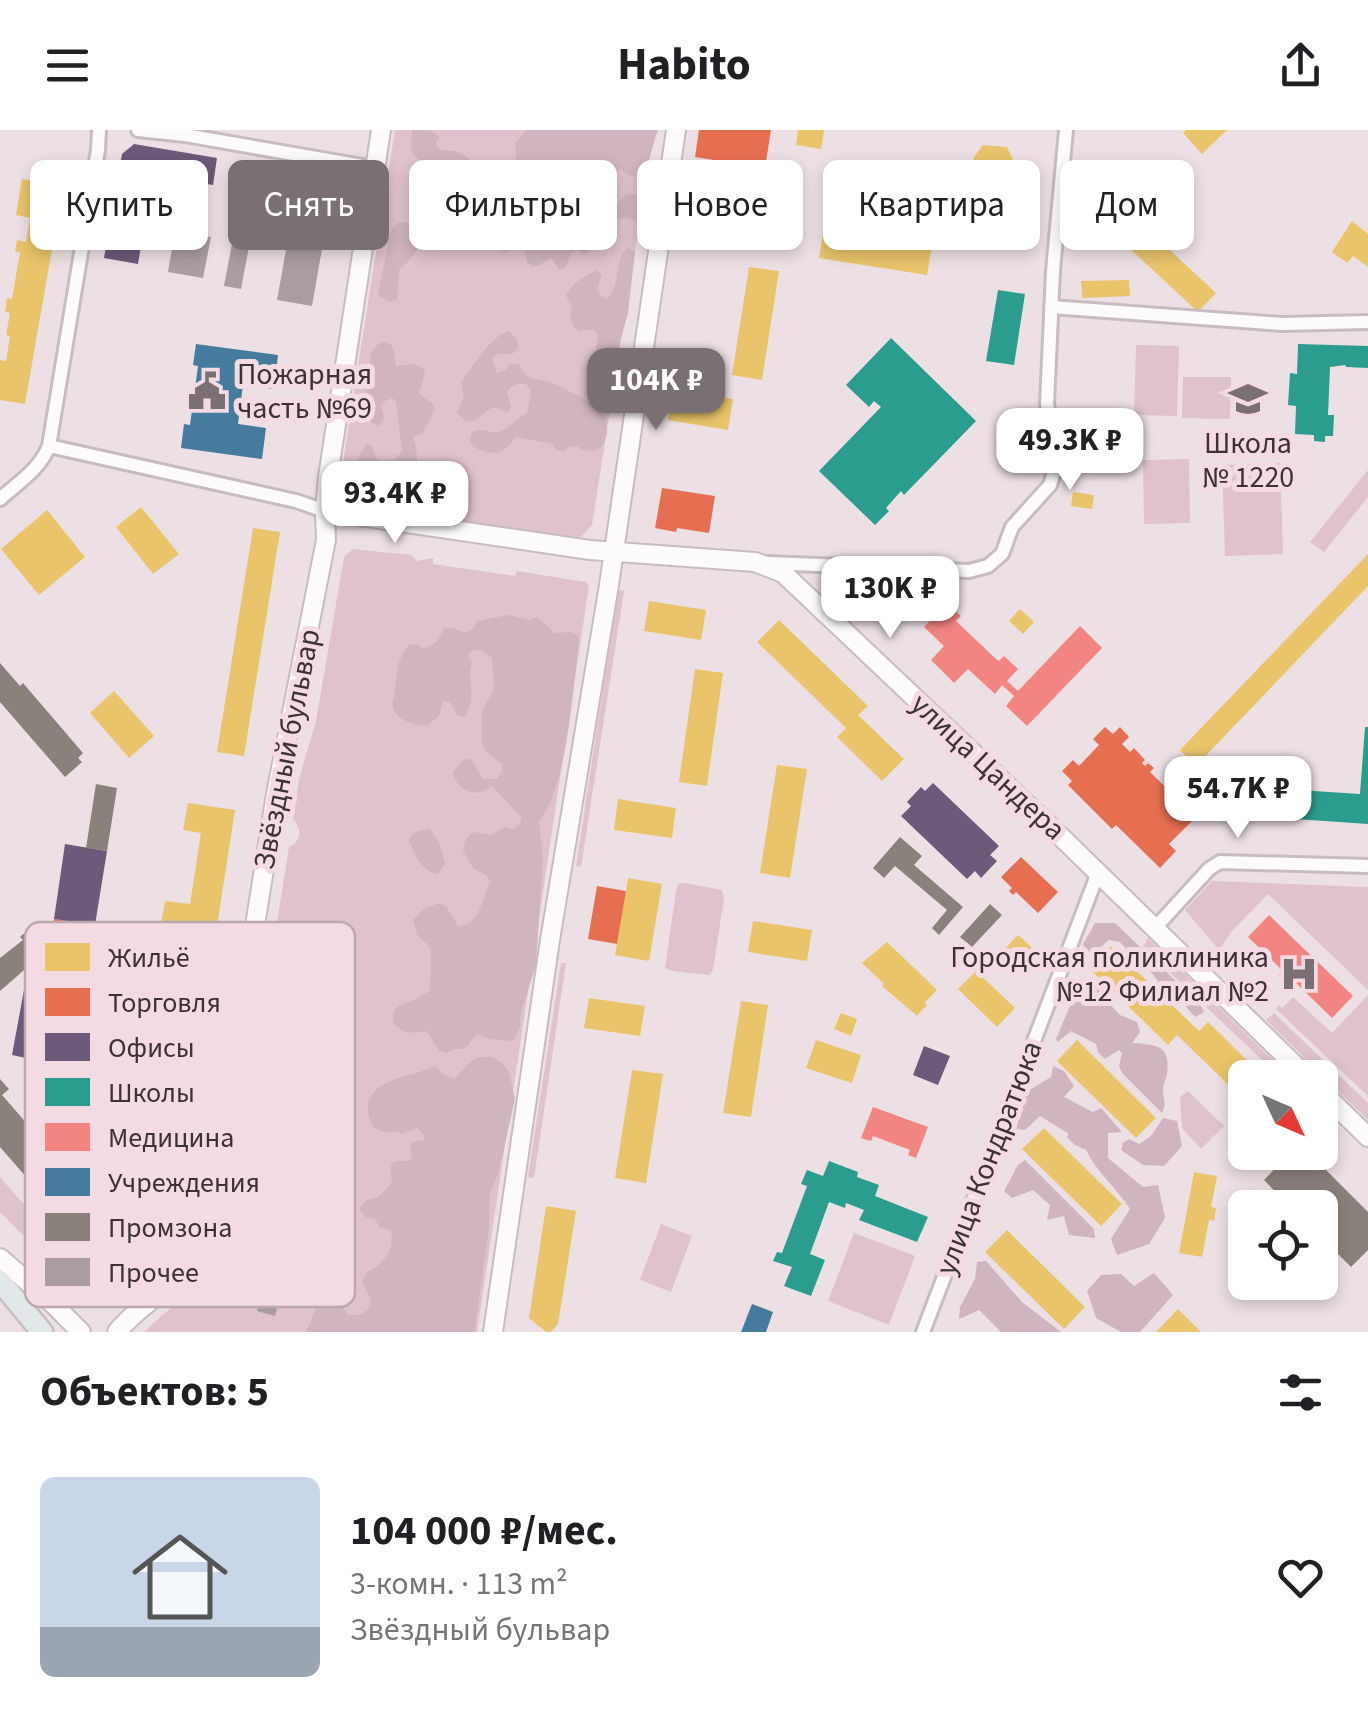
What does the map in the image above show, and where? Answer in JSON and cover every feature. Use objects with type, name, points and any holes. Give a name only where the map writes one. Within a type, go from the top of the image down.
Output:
[{"type":"main road","points":[[0,1280],[42,1332]]},
{"type":"street","points":[[0,499],[38,466],[49,446],[99,130]]},
{"type":"street","points":[[138,130],[327,160]]},
{"type":"street","name":"Звёздный бульвар","points":[[375,160],[381,130]]},
{"type":"street","points":[[493,1332],[676,130]]},
{"type":"street","points":[[756,562],[969,570],[988,566],[1002,554],[1012,527],[1050,485],[1055,469],[1056,450],[1047,404],[1066,130]]},
{"type":"street","name":"Звёздный бульвар","points":[[255,922],[326,540],[325,511],[362,250]]},
{"type":"street","points":[[1052,306],[1282,324],[1368,322]]},
{"type":"street","points":[[49,446],[296,501],[325,511]]},
{"type":"street","name":"улица Цандера","points":[[325,511],[614,553],[770,566],[796,583],[1290,1060]]},
{"type":"street","points":[[1155,928],[1208,869],[1220,862],[1368,866]]},
{"type":"street","name":"улица Кондратюка","points":[[923,1332],[1098,873]]},
{"type":"street","points":[[1338,1107],[1368,1136]]},
{"type":"street","points":[[0,1258],[25,1280]]},
{"type":"street","points":[[56,1307],[81,1332]]},
{"type":"street","name":"Звёздный бульвар","points":[[117,1332],[142,1307]]},
{"type":"shaded area","points":[[395,130],[654,130],[649,160],[637,160],[637,238],[592,525],[581,537],[340,502],[376,250],[389,250],[389,168]]},
{"type":"shaded area","points":[[413,130],[429,130],[439,136],[436,143],[440,150],[455,151],[469,160],[420,160],[412,152]]},
{"type":"shaded area","points":[[526,130],[658,130],[649,160],[637,160],[636,176],[621,169],[617,172],[617,160],[515,160],[515,143]]},
{"type":"shaded area","points":[[628,193],[635,195],[637,221],[617,220],[617,203]]},
{"type":"shaded area","points":[[399,222],[409,225],[409,250],[417,250],[399,270],[397,300],[389,302],[378,295],[393,227]]},
{"type":"shaded area","points":[[628,247],[635,252],[628,313],[615,359],[596,350],[598,335],[594,329],[579,331],[573,326],[566,295],[576,282],[596,270],[602,274],[597,289],[607,299]]},
{"type":"shaded area","points":[[526,250],[577,250],[571,253],[566,267],[559,270],[551,257],[533,267],[527,262]]},
{"type":"shaded area","points":[[508,331],[516,338],[518,349],[492,359],[497,373],[510,364],[518,364],[527,376],[554,384],[598,408],[607,425],[600,447],[586,451],[576,446],[563,452],[552,444],[516,437],[497,452],[473,447],[472,432],[502,431],[527,413],[531,391],[526,384],[515,385],[507,392],[511,407],[508,413],[494,407],[476,420],[467,421],[457,412],[464,397],[461,382],[488,346]]},
{"type":"shaded area","points":[[383,342],[393,347],[396,366],[413,364],[423,368],[419,394],[435,409],[423,433],[413,437],[419,480],[409,498],[393,480],[378,473],[364,482],[357,468],[367,444],[372,446],[377,460],[383,462],[395,460],[402,451],[396,401],[392,398],[383,402],[380,426],[370,422],[364,411],[371,353]]},
{"type":"shaded area","points":[[1136,345],[1179,346],[1177,416],[1134,415]]},
{"type":"shaded area","points":[[1183,377],[1231,377],[1230,419],[1182,418]]},
{"type":"shaded area","points":[[1189,459],[1190,523],[1144,524],[1143,460]]},
{"type":"shaded area","points":[[1280,463],[1283,554],[1225,556],[1222,465]]},
{"type":"shaded area","points":[[1368,470],[1368,497],[1324,552],[1310,542]]},
{"type":"shaded area","points":[[353,549],[411,555],[417,561],[433,558],[433,564],[515,576],[517,571],[589,585],[477,1332],[145,1332],[172,1307],[355,1307],[355,922],[277,922],[289,847],[299,834],[293,819],[299,779],[316,721],[344,557]]},
{"type":"shaded area","points":[[618,590],[624,591],[581,867],[576,866]]},
{"type":"shaded area","points":[[508,615],[530,620],[537,617],[555,633],[578,635],[579,643],[563,761],[549,805],[539,822],[543,858],[536,965],[513,1041],[476,1034],[468,1046],[447,1053],[439,1051],[427,1031],[406,1033],[394,1024],[396,1009],[430,990],[431,952],[417,935],[413,920],[423,909],[439,903],[446,906],[458,926],[472,921],[491,882],[473,868],[463,851],[466,840],[474,832],[491,835],[505,827],[513,829],[522,818],[492,786],[480,792],[468,791],[459,785],[453,772],[463,760],[471,759],[483,779],[497,779],[502,772],[502,764],[482,743],[482,711],[494,689],[492,658],[480,650],[468,656],[472,663],[472,695],[465,717],[457,715],[450,702],[443,701],[439,716],[427,726],[417,724],[398,716],[392,702],[399,661],[409,645],[417,644],[423,649],[437,642],[444,628],[466,633],[477,621]]},
{"type":"shaded area","points":[[429,829],[445,864],[438,874],[423,866],[409,841],[414,833]]},
{"type":"shaded area","points":[[1212,881],[1368,887],[1368,990],[1268,894],[1219,950],[1185,910]]},
{"type":"shaded area","points":[[678,884],[722,890],[713,970],[709,975],[665,968],[676,891]]},
{"type":"shaded area","points":[[1095,923],[1115,923],[1204,1012],[1195,1017],[1181,1001],[1164,991],[1153,974],[1120,942],[1109,940],[1094,953],[1086,951],[1083,944]]},
{"type":"shaded area","points":[[1148,938],[1273,1060],[1262,1060],[1143,947]]},
{"type":"shaded area","points":[[561,963],[566,963],[534,1178],[528,1177]]},
{"type":"shaded area","points":[[1089,978],[1120,1015],[1137,1022],[1140,1032],[1132,1043],[1159,1048],[1166,1056],[1162,1113],[1122,1073],[1119,1050],[1105,1059],[1096,1044],[1071,1031],[1058,1042],[1056,1039],[1077,989]]},
{"type":"shaded area","points":[[1368,995],[1368,1096],[1338,1068],[1338,1060],[1330,1060],[1276,1009],[1293,997],[1332,1033]]},
{"type":"shaded area","points":[[1274,1013],[1323,1060],[1307,1060],[1266,1020]]},
{"type":"shaded area","points":[[492,1057],[501,1062],[508,1070],[515,1099],[490,1193],[475,1329],[306,1332],[316,1307],[344,1307],[348,1315],[368,1310],[371,1300],[362,1282],[367,1272],[387,1256],[392,1237],[391,1230],[380,1228],[375,1219],[365,1217],[359,1208],[392,1183],[393,1162],[409,1161],[413,1142],[424,1140],[417,1128],[402,1134],[374,1128],[369,1116],[370,1098],[382,1085],[429,1068],[436,1067],[455,1078],[471,1061]]},
{"type":"shaded area","points":[[1053,1066],[1064,1071],[1074,1086],[1064,1097],[1093,1112],[1101,1108],[1122,1132],[1108,1133],[1108,1158],[1143,1187],[1158,1185],[1165,1218],[1149,1244],[1117,1255],[1111,1239],[1130,1209],[1086,1150],[1067,1137],[1069,1134],[1040,1116],[1025,1130],[1016,1129],[1026,1092],[1051,1077]]},
{"type":"shaded area","points":[[1338,1074],[1368,1103],[1368,1120],[1338,1091]]},
{"type":"shaded area","points":[[1188,1091],[1224,1126],[1201,1149],[1182,1128],[1180,1097]]},
{"type":"shaded area","points":[[1163,1118],[1177,1121],[1182,1146],[1164,1166],[1143,1165],[1121,1150],[1129,1139],[1139,1144],[1151,1136]]},
{"type":"shaded area","points":[[1025,1160],[1094,1229],[1095,1238],[1069,1235],[1064,1216],[1047,1220],[1050,1205],[1033,1190],[1012,1198],[1004,1191]]},
{"type":"shaded area","points":[[0,1177],[25,1205],[25,1237],[0,1212]]},
{"type":"shaded area","points":[[661,1224],[692,1236],[671,1292],[640,1280]]},
{"type":"shaded area","points":[[854,1233],[915,1256],[889,1325],[828,1301]]},
{"type":"shaded area","points":[[986,1261],[1022,1302],[1061,1332],[1001,1332],[979,1310],[959,1319],[960,1307],[975,1279],[977,1262]]},
{"type":"shaded area","points":[[1154,1273],[1173,1295],[1140,1332],[1121,1332],[1096,1318],[1087,1291],[1101,1275],[1121,1274],[1134,1286]]},
{"type":"building: Жильё","points":[[798,130],[824,130],[821,149],[796,145]]},
{"type":"building: Жильё","points":[[1227,130],[1202,154],[1183,133]]},
{"type":"building: Жильё","points":[[983,145],[1007,147],[1013,160],[974,160]]},
{"type":"building: Жильё","points":[[22,179],[30,180],[30,218],[16,215]]},
{"type":"building: Жильё","points":[[30,218],[30,250],[52,250],[25,404],[0,400],[0,360],[6,361],[10,336],[6,335],[10,313],[5,312],[7,298],[12,299],[20,252],[15,252],[17,240],[26,242]]},
{"type":"building: Жильё","points":[[1352,221],[1368,234],[1368,267],[1353,256],[1347,263],[1332,252]]},
{"type":"building: Жильё","points":[[823,234],[823,250],[931,250],[927,275],[819,258]]},
{"type":"building: Жильё","points":[[1131,250],[1170,250],[1216,293],[1198,312]]},
{"type":"building: Жильё","points":[[749,267],[779,271],[762,380],[732,375]]},
{"type":"building: Жильё","points":[[1129,280],[1130,296],[1082,298],[1081,281]]},
{"type":"building: Жильё","points":[[673,390],[733,399],[728,430],[668,420]]},
{"type":"building: Жильё","points":[[1073,492],[1094,495],[1092,509],[1071,506]]},
{"type":"building: Жильё","points":[[141,507],[179,554],[153,574],[116,527]]},
{"type":"building: Жильё","points":[[47,510],[85,557],[39,595],[1,549]]},
{"type":"building: Жильё","points":[[253,528],[280,532],[244,756],[217,752]]},
{"type":"building: Жильё","points":[[1368,554],[1368,586],[1196,766],[1180,750]]},
{"type":"building: Жильё","points":[[649,601],[706,610],[701,640],[644,631]]},
{"type":"building: Жильё","points":[[1020,609],[1034,622],[1023,634],[1009,621]]},
{"type":"building: Жильё","points":[[779,620],[868,706],[858,715],[904,759],[882,781],[837,737],[846,728],[757,642]]},
{"type":"building: Жильё","points":[[695,669],[723,673],[707,786],[679,782]]},
{"type":"building: Жильё","points":[[114,691],[154,736],[129,758],[90,713]]},
{"type":"building: Жильё","points":[[777,765],[807,769],[790,878],[760,873]]},
{"type":"building: Жильё","points":[[618,799],[676,808],[672,838],[614,830]]},
{"type":"building: Жильё","points":[[188,803],[235,810],[218,922],[161,922],[165,901],[190,904],[201,833],[183,830]]},
{"type":"building: Жильё","points":[[628,878],[662,884],[649,961],[615,955]]},
{"type":"building: Жильё","points":[[753,921],[812,930],[807,961],[748,952]]},
{"type":"building: Жильё","points":[[1018,935],[1038,953],[1018,974],[999,955]]},
{"type":"building: Жильё","points":[[887,942],[937,990],[917,1016],[862,963]]},
{"type":"building: Жильё","points":[[1111,946],[1199,1031],[1208,1022],[1247,1060],[1228,1060],[1228,1084],[1177,1035],[1168,1045],[1089,968]]},
{"type":"building: Жильё","points":[[976,971],[1015,1008],[997,1027],[958,989]]},
{"type":"building: Жильё","points":[[589,998],[645,1006],[640,1036],[584,1028]]},
{"type":"building: Жильё","points":[[741,1001],[768,1005],[751,1117],[723,1113]]},
{"type":"building: Жильё","points":[[841,1013],[857,1019],[851,1036],[834,1029]]},
{"type":"building: Жильё","points":[[816,1040],[861,1055],[852,1083],[806,1068]]},
{"type":"building: Жильё","points":[[1077,1040],[1156,1118],[1136,1138],[1057,1061]]},
{"type":"building: Жильё","points":[[632,1070],[663,1074],[646,1183],[615,1178]]},
{"type":"building: Жильё","points":[[1044,1128],[1122,1204],[1101,1226],[1022,1149]]},
{"type":"building: Жильё","points":[[1194,1172],[1217,1176],[1211,1207],[1216,1208],[1214,1221],[1209,1220],[1202,1257],[1179,1253]]},
{"type":"building: Жильё","points":[[546,1206],[576,1211],[558,1324],[551,1332],[529,1318]]},
{"type":"building: Жильё","points":[[1007,1230],[1085,1307],[1064,1329],[985,1252]]},
{"type":"building: Жильё","points":[[1178,1309],[1201,1332],[1156,1332]]},
{"type":"building: Торговля","points":[[699,130],[771,130],[766,160],[695,157]]},
{"type":"building: Торговля","points":[[662,488],[715,496],[709,533],[655,528]]},
{"type":"building: Торговля","points":[[1105,727],[1113,734],[1120,727],[1129,737],[1122,744],[1130,752],[1134,748],[1145,760],[1145,766],[1148,763],[1154,768],[1150,772],[1196,817],[1169,844],[1176,851],[1160,868],[1116,825],[1112,829],[1068,785],[1072,781],[1062,771],[1073,760],[1079,766],[1099,745],[1093,739]]},
{"type":"building: Торговля","points":[[1021,857],[1058,892],[1038,913],[1016,892],[1013,895],[1009,891],[1012,888],[1001,877]]},
{"type":"building: Торговля","points":[[597,886],[626,891],[617,944],[588,939]]},
{"type":"building: Офисы","points":[[134,144],[217,158],[213,185],[208,184],[208,160],[121,160]]},
{"type":"building: Офисы","points":[[105,250],[140,250],[138,264],[104,258]]},
{"type":"building: Офисы","points":[[933,783],[999,846],[990,855],[997,861],[981,878],[975,871],[967,879],[901,816],[911,806],[907,802],[921,787],[925,791]]},
{"type":"building: Офисы","points":[[65,844],[107,851],[95,922],[54,919]]},
{"type":"building: Офисы","points":[[25,984],[25,1058],[12,1055]]},
{"type":"building: Офисы","points":[[924,1046],[950,1056],[938,1085],[913,1075]]},
{"type":"building: Школы","points":[[998,290],[1025,294],[1014,365],[986,361]]},
{"type":"building: Школы","points":[[891,338],[976,421],[904,495],[901,491],[875,525],[819,471],[881,407],[874,401],[869,407],[846,385]]},
{"type":"building: Школы","points":[[1298,344],[1368,346],[1368,368],[1330,367],[1328,415],[1334,415],[1333,436],[1325,436],[1325,442],[1314,441],[1314,435],[1295,434],[1296,406],[1288,405],[1290,373],[1297,374]]},
{"type":"building: Школы","points":[[1365,727],[1368,824],[1281,818],[1283,789],[1360,794]]},
{"type":"building: Школы","points":[[829,1161],[879,1185],[875,1196],[928,1217],[917,1242],[859,1220],[864,1210],[829,1202],[810,1254],[825,1260],[811,1296],[784,1286],[792,1267],[773,1261],[777,1252],[782,1253],[807,1186],[801,1184],[807,1170],[823,1176]]},
{"type":"building: Медицина","points":[[947,603],[961,616],[956,621],[995,658],[999,661],[1004,656],[1018,669],[1007,681],[1018,691],[1080,626],[1102,648],[1027,726],[1006,706],[1014,696],[1002,685],[995,694],[968,669],[954,683],[931,660],[944,646],[924,627]]},
{"type":"building: Медицина","points":[[1269,915],[1353,996],[1332,1018],[1297,984],[1293,988],[1279,976],[1283,971],[1248,937]]},
{"type":"building: Медицина","points":[[873,1107],[928,1127],[916,1158],[908,1155],[910,1150],[873,1136],[871,1141],[861,1138]]},
{"type":"building: Учреждения","points":[[196,344],[278,355],[274,389],[243,385],[238,424],[266,428],[262,459],[181,448],[184,424],[190,425],[198,366],[193,365]]},
{"type":"building: Учреждения","points":[[752,1304],[773,1312],[766,1332],[741,1332]]},
{"type":"building: Промзона","points":[[0,663],[20,686],[23,683],[83,753],[78,758],[82,762],[65,777],[0,702]]},
{"type":"building: Промзона","points":[[96,784],[117,788],[107,851],[86,848]]},
{"type":"building: Промзона","points":[[900,837],[922,856],[914,865],[963,907],[939,935],[932,928],[947,910],[895,866],[884,878],[873,868]]},
{"type":"building: Промзона","points":[[990,904],[1002,915],[972,947],[960,937]]},
{"type":"building: Промзона","points":[[25,933],[25,969],[0,991],[0,958],[23,940],[20,937]]},
{"type":"building: Промзона","points":[[0,1079],[9,1089],[2,1095],[25,1121],[25,1176],[0,1147]]},
{"type":"building: Промзона","points":[[1274,1170],[1326,1170],[1368,1212],[1368,1250],[1351,1267],[1338,1254],[1338,1190],[1274,1190],[1264,1180]]},
{"type":"building: Прочее","points":[[208,236],[211,237],[203,278],[168,272],[172,250],[208,250]]},
{"type":"building: Прочее","points":[[231,250],[248,250],[241,289],[224,286]]},
{"type":"building: Прочее","points":[[286,250],[322,250],[312,306],[277,300]]},
{"type":"building: Прочее","points":[[258,1307],[278,1307],[275,1316],[257,1311]]},
{"type":"place","name":"Пожарная часть №69","points":[[207,391]]},
{"type":"place","name":"Школа № 1220","points":[[1248,399]]},
{"type":"place","name":"Городская поликлиника №12 Филиал №2","points":[[1299,974]]}]
